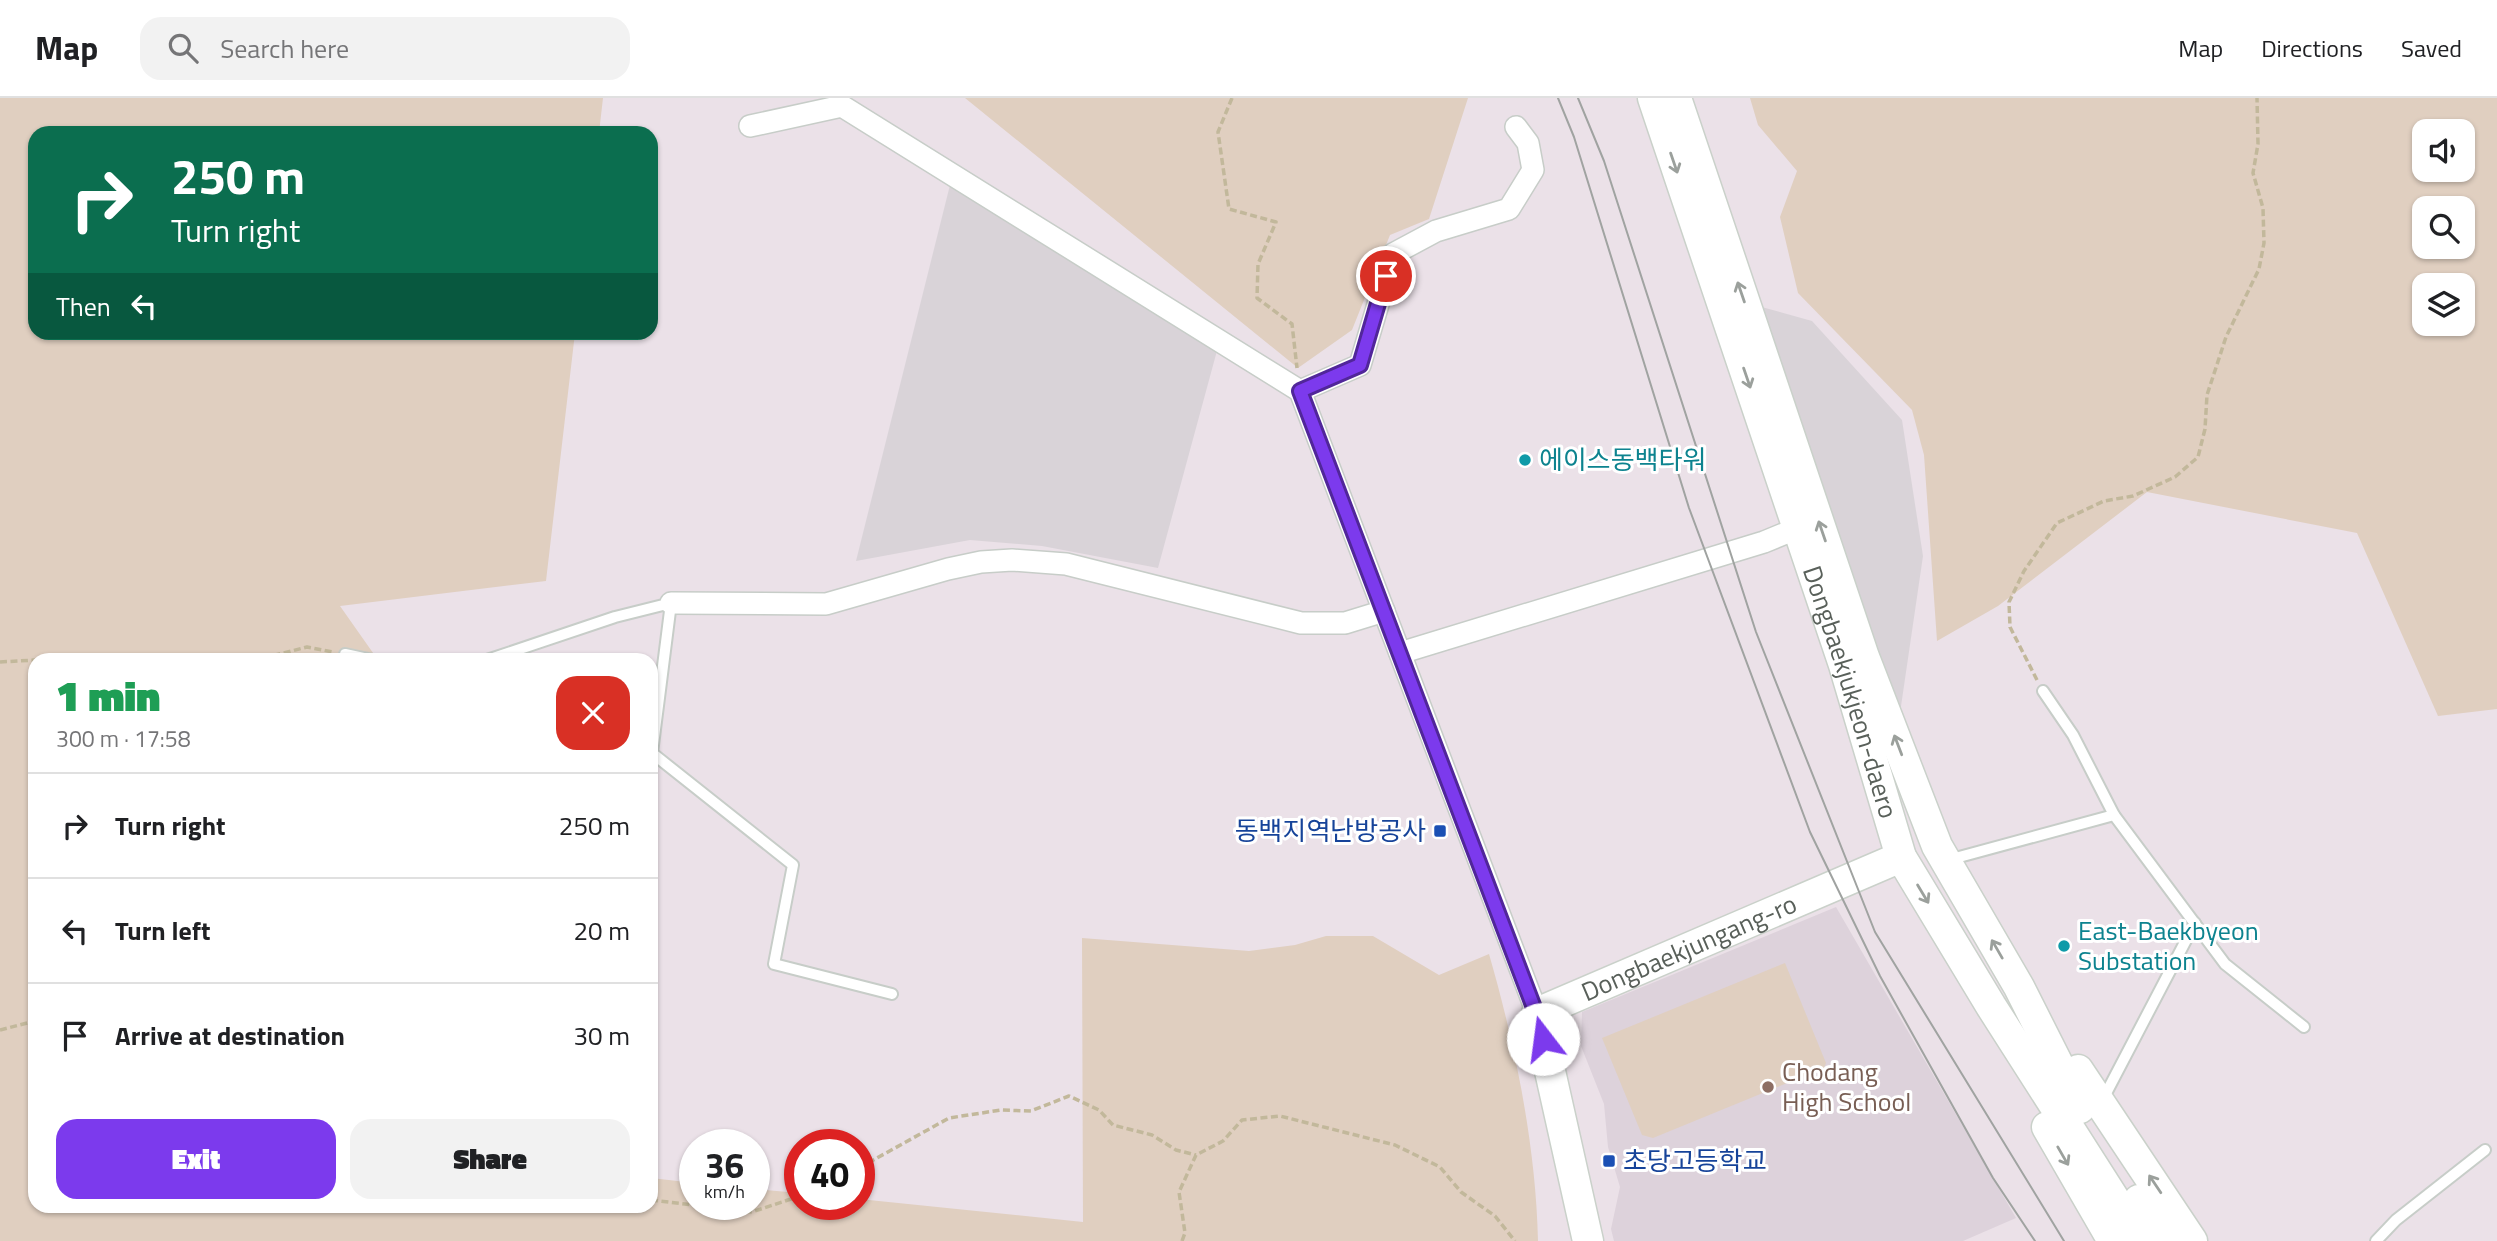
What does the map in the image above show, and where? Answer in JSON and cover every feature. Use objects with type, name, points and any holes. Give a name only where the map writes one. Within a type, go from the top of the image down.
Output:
[{"type":"main road","name":"Dongbaekjukjeon-daero","points":[[1653,98],[1844,665],[1901,857],[1991,1006],[2141,1241]]},
{"type":"main road","name":"Dongbaekjukjeon-daero","points":[[1676,98],[1864,657],[1937,846],[2019,987],[2068,1089],[2165,1241]]},
{"type":"main road","name":"Dongbaekjungang-ro","points":[[1536,1013],[1901,857]]},
{"type":"main road","points":[[2019,987],[2101,1103],[2192,1241]]},
{"type":"main road","points":[[1991,1006],[2036,1109],[2113,1241]]},
{"type":"main road","points":[[1536,1013],[1588,1241]]},
{"type":"street","points":[[750,126],[842,106],[1300,391],[1536,1013]]},
{"type":"street","points":[[1300,391],[1360,365],[1393,254],[1436,231],[1509,209],[1533,170],[1528,143],[1516,127]]},
{"type":"street","points":[[1400,653],[1764,542],[1797,528]]},
{"type":"street","points":[[671,604],[826,604],[948,569],[981,562],[1012,560],[1066,564],[1301,622],[1345,622],[1384,611]]},
{"type":"lane","points":[[508,653],[615,617],[671,604],[658,706]]},
{"type":"lane","points":[[2043,691],[2073,735],[2114,815],[2225,964],[2304,1027]]},
{"type":"lane","points":[[658,758],[793,865],[774,964],[892,994]]},
{"type":"lane","points":[[1945,861],[2114,815]]},
{"type":"lane","points":[[2101,1103],[2195,923]]},
{"type":"lane","points":[[2376,1241],[2396,1220],[2485,1150]]},
{"type":"path","points":[[1232,98],[1218,132],[1229,209],[1276,222],[1258,264],[1257,298],[1292,324],[1300,391]]},
{"type":"path","points":[[2043,691],[2010,627],[2009,602],[2024,571],[2057,523],[2104,501],[2133,496],[2175,477],[2198,457],[2205,429],[2207,395],[2226,337],[2259,269],[2264,243],[2263,208],[2253,173],[2258,144],[2257,98]]},
{"type":"path","points":[[284,653],[307,647],[340,653]]},
{"type":"path","points":[[0,662],[28,660]]},
{"type":"path","points":[[0,1030],[28,1023]]},
{"type":"path","points":[[875,1159],[949,1118],[1001,1110],[1031,1111],[1069,1096],[1099,1110],[1113,1125],[1152,1135],[1176,1150],[1196,1155]]},
{"type":"path","points":[[1182,1241],[1185,1233],[1180,1192],[1196,1155],[1223,1141],[1242,1120],[1280,1116],[1395,1144],[1440,1167],[1461,1192],[1495,1216],[1515,1241]]},
{"type":"path","points":[[658,1201],[752,1212],[784,1201]]},
{"type":"shaded area","points":[[0,98],[603,98],[600,126],[28,126],[28,340],[574,340],[546,581],[340,606],[373,653],[28,653],[28,1213],[658,1213],[658,1179],[679,1181],[679,1220],[770,1220],[770,1190],[784,1192],[784,1220],[875,1220],[875,1201],[1083,1222],[1082,938],[1249,951],[1295,945],[1326,936],[1373,936],[1439,975],[1489,954],[1522,1096],[1533,1169],[1538,1241],[0,1241]]},
{"type":"shaded area","points":[[965,98],[1468,98],[1429,219],[1390,235],[1352,330],[1298,368]]},
{"type":"shaded area","points":[[1750,98],[2497,98],[2497,709],[2438,716],[2357,533],[2147,492],[1998,606],[1937,641],[1924,455],[1912,410],[1798,293],[1780,217],[1797,171],[1758,125]]},
{"type":"shaded area","points":[[952,177],[1218,347],[1158,568],[1042,546],[970,540],[856,561]]},
{"type":"shaded area","points":[[1758,306],[1812,321],[1902,420],[1923,556],[1900,713],[1883,679]]},
{"type":"shaded area","name":"Chodang High School","points":[[1836,907],[2016,1218],[1963,1241],[1614,1241],[1611,1229],[1620,1187],[1608,1147],[1604,1104],[1581,1046],[1582,1012]]},
{"type":"shaded area","points":[[1785,963],[1826,1063],[1824,1068],[1653,1138],[1642,1135],[1602,1038]]},
{"type":"tram line","points":[[1558,98],[1574,137],[1689,508],[1810,832],[1880,976],[1993,1178],[2035,1241]]},
{"type":"tram line","points":[[1578,98],[1604,161],[1756,632],[1875,932],[2064,1241]]},
{"type":"place","name":"에이스동백타워","points":[[1525,460]]},
{"type":"place","name":"동백지역난방공사","points":[[1440,831]]},
{"type":"place","name":"East-Baekbyeon Substation","points":[[2064,946]]},
{"type":"place","name":"Chodang High School","points":[[1768,1087]]},
{"type":"place","name":"초당고등학교","points":[[1609,1161]]},
{"type":"route","points":[[1386,276],[1360,365],[1300,391],[1536,1013],[1543,1039]]}]
